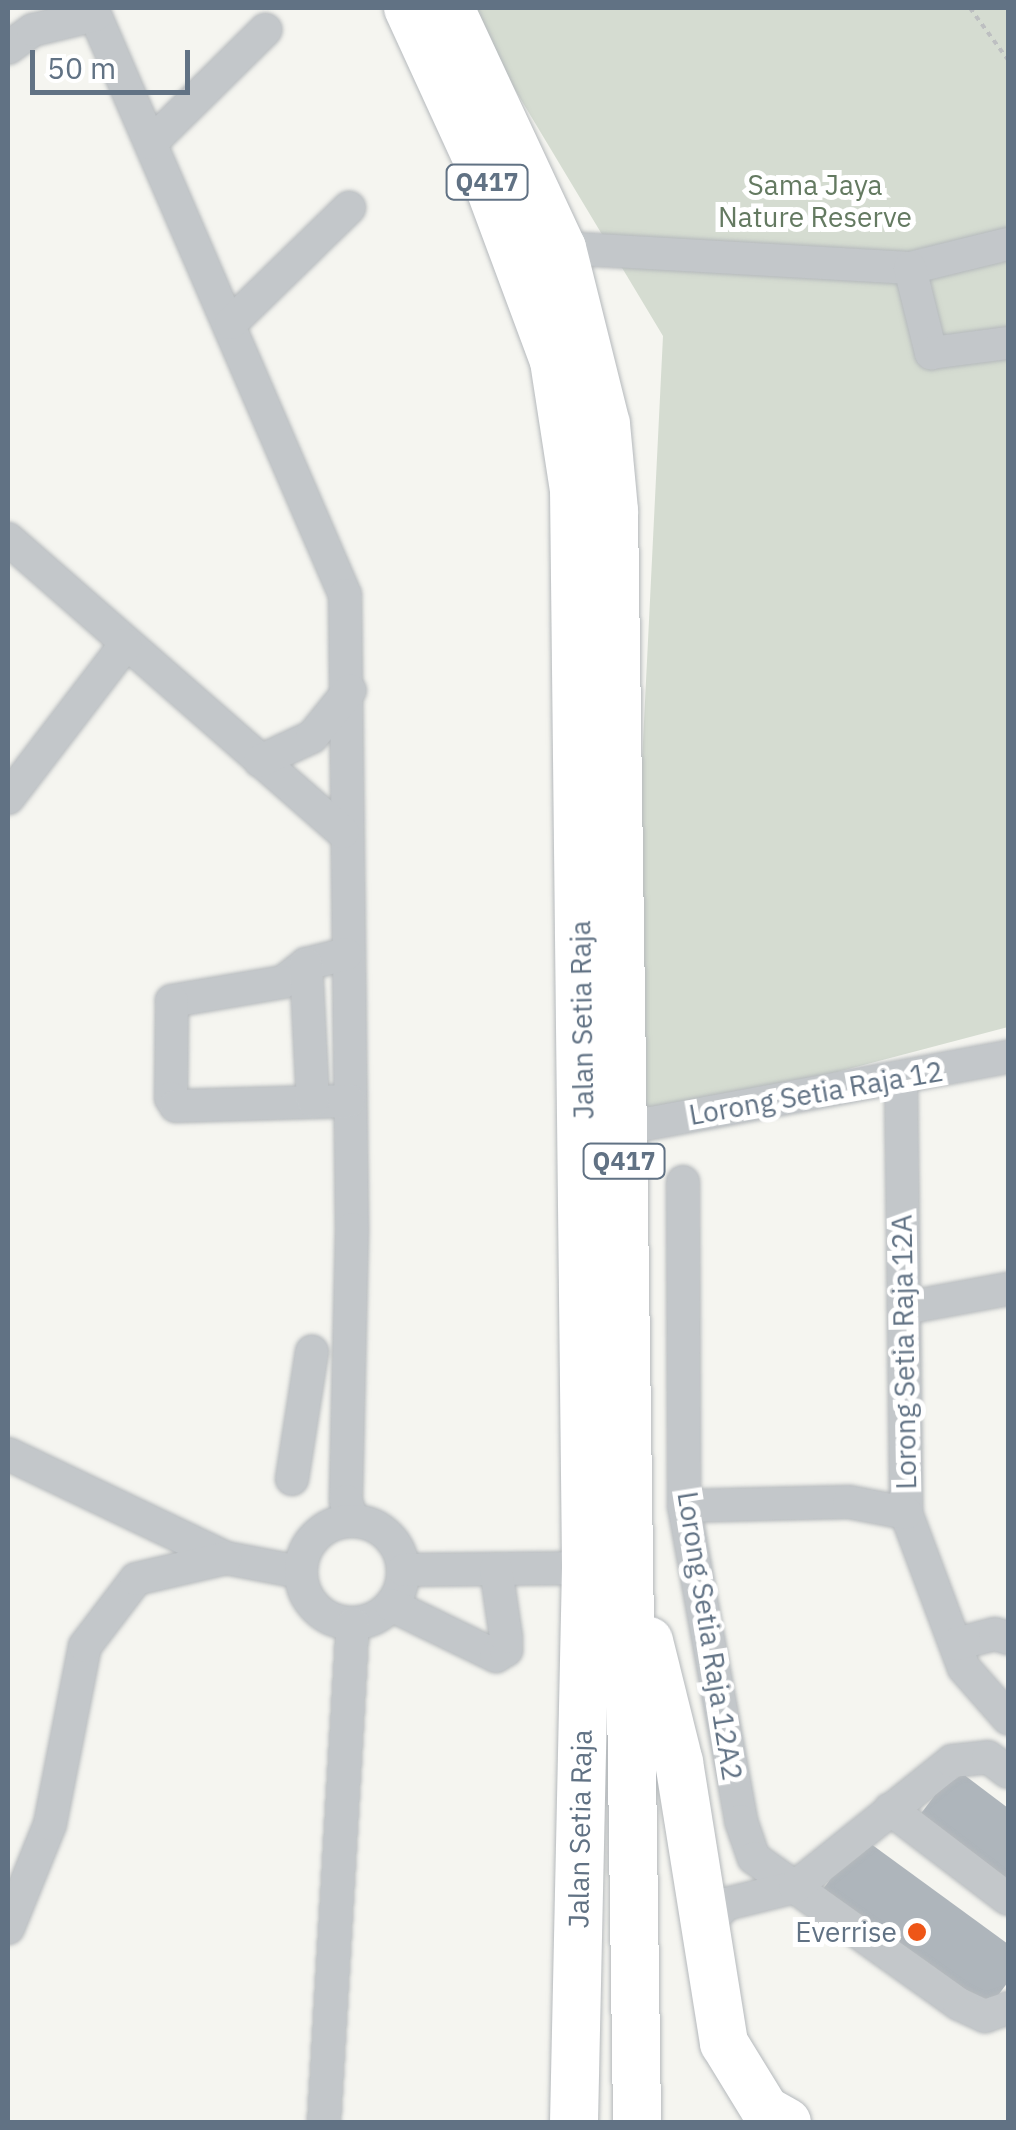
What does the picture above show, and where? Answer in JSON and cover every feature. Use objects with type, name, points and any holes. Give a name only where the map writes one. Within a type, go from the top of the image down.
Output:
[{"type":"highway","name":"Jalan Setia Raja","points":[[408,8],[486,178],[554,361],[569,426],[608,1566],[637,2122]]},
{"type":"highway","name":"Jalan Setia Raja","points":[[450,8],[562,248],[606,424],[614,512],[624,1128],[608,1566],[574,2122]]},
{"type":"highway","points":[[554,361],[562,336],[547,273],[562,248]]},
{"type":"highway","points":[[608,1566],[679,1762],[724,2043],[764,2110],[787,2122]]},
{"type":"street","points":[[8,48],[33,30],[94,12],[345,595],[350,690],[343,832],[349,1101],[346,1501],[352,1520]]},
{"type":"street","points":[[152,143],[265,30]]},
{"type":"street","points":[[231,323],[349,208]]},
{"type":"street","points":[[562,248],[910,268],[1008,244]]},
{"type":"street","points":[[910,268],[924,344],[931,353],[942,356],[1008,344]]},
{"type":"street","points":[[8,539],[125,646],[343,832]]},
{"type":"street","points":[[8,794],[125,646]]},
{"type":"street","points":[[260,761],[312,737],[350,690]]},
{"type":"street","points":[[346,954],[306,964],[283,982],[172,1000],[171,1098],[176,1106],[349,1101]]},
{"type":"street","points":[[306,964],[312,1100]]},
{"type":"street","name":"Lorong Setia Raja 12","points":[[624,1128],[1008,1057]]},
{"type":"street","name":"Lorong Setia Raja 12A","points":[[901,1078],[906,1513],[964,1668],[1008,1718]]},
{"type":"street","name":"Lorong Setia Raja 12A2","points":[[683,1182],[684,1506],[741,1821],[754,1858],[959,2004],[985,2016],[1008,2008]]},
{"type":"street","points":[[904,1308],[1008,1289]]},
{"type":"street","points":[[292,1479],[310,1396],[312,1352]]},
{"type":"street","points":[[310,1396],[348,1398]]},
{"type":"street","points":[[8,1454],[226,1558],[300,1572]]},
{"type":"street","points":[[684,1506],[849,1502],[906,1513]]},
{"type":"street","points":[[352,1520],[378,1527],[396,1545],[404,1570],[391,1605],[354,1624],[327,1617],[308,1598],[300,1572],[308,1546],[326,1527],[352,1520]]},
{"type":"street","points":[[8,1928],[50,1824],[84,1646],[136,1579],[226,1558]]},
{"type":"street","points":[[404,1570],[608,1566]]},
{"type":"street","points":[[391,1605],[496,1656],[506,1650],[506,1638],[496,1569]]},
{"type":"street","points":[[324,2122],[354,1624]]},
{"type":"street","points":[[956,1644],[995,1634],[1008,1638]]},
{"type":"street","points":[[706,1926],[726,1904],[795,1887],[890,1809],[962,1758],[988,1757],[1008,1772]]},
{"type":"street","points":[[890,1809],[1008,1899]]},
{"type":"path","points":[[970,8],[1008,60]]},
{"type":"green space","name":"Sama Jaya Nature Reserve","points":[[466,8],[1008,8],[1008,1027],[624,1128],[663,336]]},
{"type":"building","points":[[963,1774],[1008,1808],[1008,1880],[919,1816],[939,1790]]},
{"type":"building","points":[[871,1844],[1008,1944],[1008,1982],[987,2010],[823,1889],[845,1860]]},
{"type":"place","name":"Everrise","points":[[917,1932]]}]
